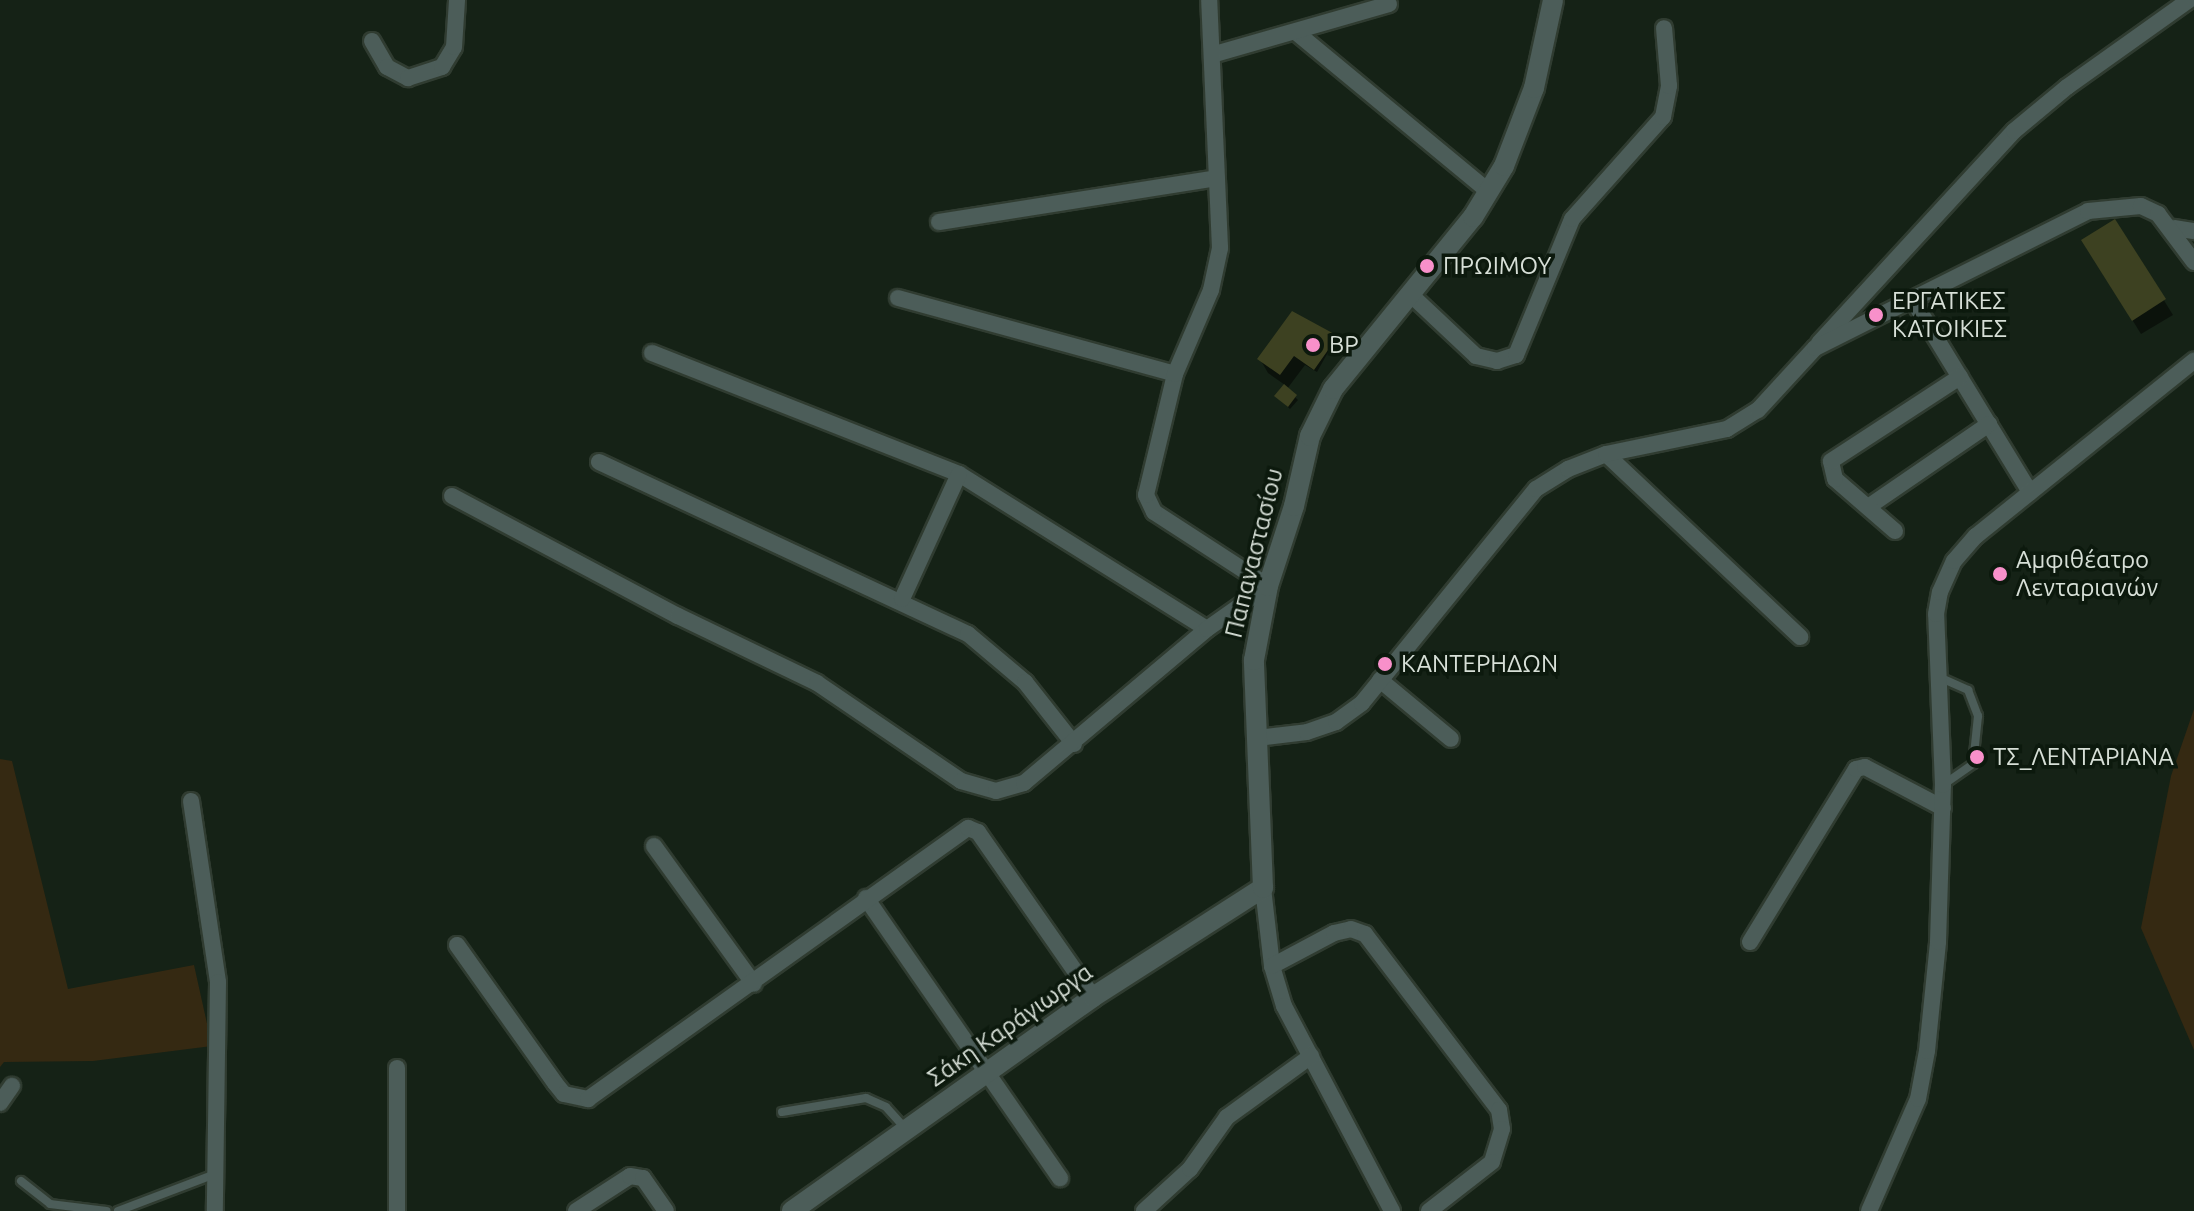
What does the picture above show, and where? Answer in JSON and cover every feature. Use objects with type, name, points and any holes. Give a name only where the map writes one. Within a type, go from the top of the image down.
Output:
[{"type":"street","points":[[372,41],[387,67],[408,78],[442,67],[454,47],[457,0]]},
{"type":"street","points":[[452,496],[663,609],[794,670],[979,789],[996,791],[1024,783],[1207,629],[1268,586],[1161,518],[1148,504],[1148,483],[1175,374],[1218,267],[1215,54],[1209,0]]},
{"type":"street","name":"Παπαναστασίου","points":[[1392,1211],[1284,1006],[1272,966],[1263,888],[1254,660],[1268,586],[1319,414],[1349,366],[1489,192],[1534,88],[1553,0]]},
{"type":"street","points":[[1257,738],[1307,732],[1336,722],[1362,703],[1536,489],[1606,454],[1727,429],[1758,410],[2014,131],[2078,78],[2189,0]]},
{"type":"street","points":[[1215,54],[1297,33],[1389,4]]},
{"type":"street","points":[[1409,293],[1476,356],[1497,361],[1516,355],[1572,219],[1663,117],[1669,86],[1664,28]]},
{"type":"street","points":[[1297,33],[1489,192]]},
{"type":"street","points":[[939,222],[1217,178]]},
{"type":"street","points":[[1815,348],[1914,302],[2088,211],[2141,206],[2174,228],[2194,231]]},
{"type":"street","points":[[2174,228],[2194,262]]},
{"type":"street","points":[[898,298],[1175,374]]},
{"type":"street","points":[[1914,302],[2030,492]]},
{"type":"street","points":[[652,353],[959,474],[1207,629]]},
{"type":"street","points":[[1869,1211],[1903,1138],[1924,1078],[1938,942],[1943,808],[1941,678],[1936,614],[1954,561],[1976,536],[2194,361]]},
{"type":"street","points":[[1895,531],[1835,479],[1831,461],[1960,377]]},
{"type":"street","points":[[1868,507],[1989,424]]},
{"type":"street","points":[[1606,454],[1800,637]]},
{"type":"street","points":[[599,462],[902,599],[968,634],[1008,665],[1074,744]]},
{"type":"street","points":[[902,599],[959,474]]},
{"type":"street","points":[[1380,680],[1451,739]]},
{"type":"street","points":[[1750,942],[1856,769],[1865,767],[1943,808]]},
{"type":"street","points":[[191,801],[218,982],[215,1211]]},
{"type":"street","points":[[457,945],[555,1083],[575,1099],[604,1092],[754,984],[866,898],[968,828],[978,832],[1093,997]]},
{"type":"street","points":[[654,846],[754,984]]},
{"type":"street","name":"Σάκη Καράγιωργα","points":[[792,1211],[1093,997],[1263,888]]},
{"type":"street","points":[[866,898],[1060,1178]]},
{"type":"street","points":[[1272,966],[1334,933],[1351,929],[1365,934],[1499,1110],[1502,1129],[1492,1162],[1429,1211]]},
{"type":"street","points":[[1144,1211],[1190,1169],[1227,1117],[1311,1056]]},
{"type":"street","points":[[397,1068],[397,1211]]},
{"type":"street","points":[[0,1103],[12,1086]]},
{"type":"street","points":[[576,1211],[630,1176],[643,1178],[666,1211]]},
{"type":"lane","points":[[1941,678],[1968,690],[1978,716],[1973,764],[1943,785]]},
{"type":"lane","points":[[782,1112],[866,1098],[886,1107],[907,1131]]},
{"type":"lane","points":[[118,1211],[216,1173]]},
{"type":"lane","points":[[21,1181],[50,1204],[107,1211]]},
{"type":"shaded area","points":[[2194,709],[2194,1050],[2141,928],[2171,776]]},
{"type":"shaded area","points":[[0,759],[12,761],[68,989],[194,965],[212,1046],[93,1061],[4,1062],[0,1067]]},
{"type":"building","points":[[2115,219],[2166,299],[2132,321],[2081,240]]},
{"type":"building","points":[[1292,311],[1338,336],[1314,370],[1294,356],[1280,375],[1257,359]]},
{"type":"building","points":[[1284,384],[1297,395],[1288,407],[1274,396]]},
{"type":"place","name":"ΠΡΩΙΜΟΥ","points":[[1427,266]]},
{"type":"place","name":"ΕΡΓΑΤΙΚΕΣ ΚΑΤΟΙΚΙΕΣ","points":[[1876,315]]},
{"type":"place","name":"BP","points":[[1313,345]]},
{"type":"place","name":"Αμφιθέατρο Λενταριανών","points":[[2000,574]]},
{"type":"place","name":"ΚΑΝΤΕΡΗΔΩΝ","points":[[1385,664]]},
{"type":"place","name":"ΤΣ_ΛΕΝΤΑΡΙΑΝΑ","points":[[1977,757]]}]
